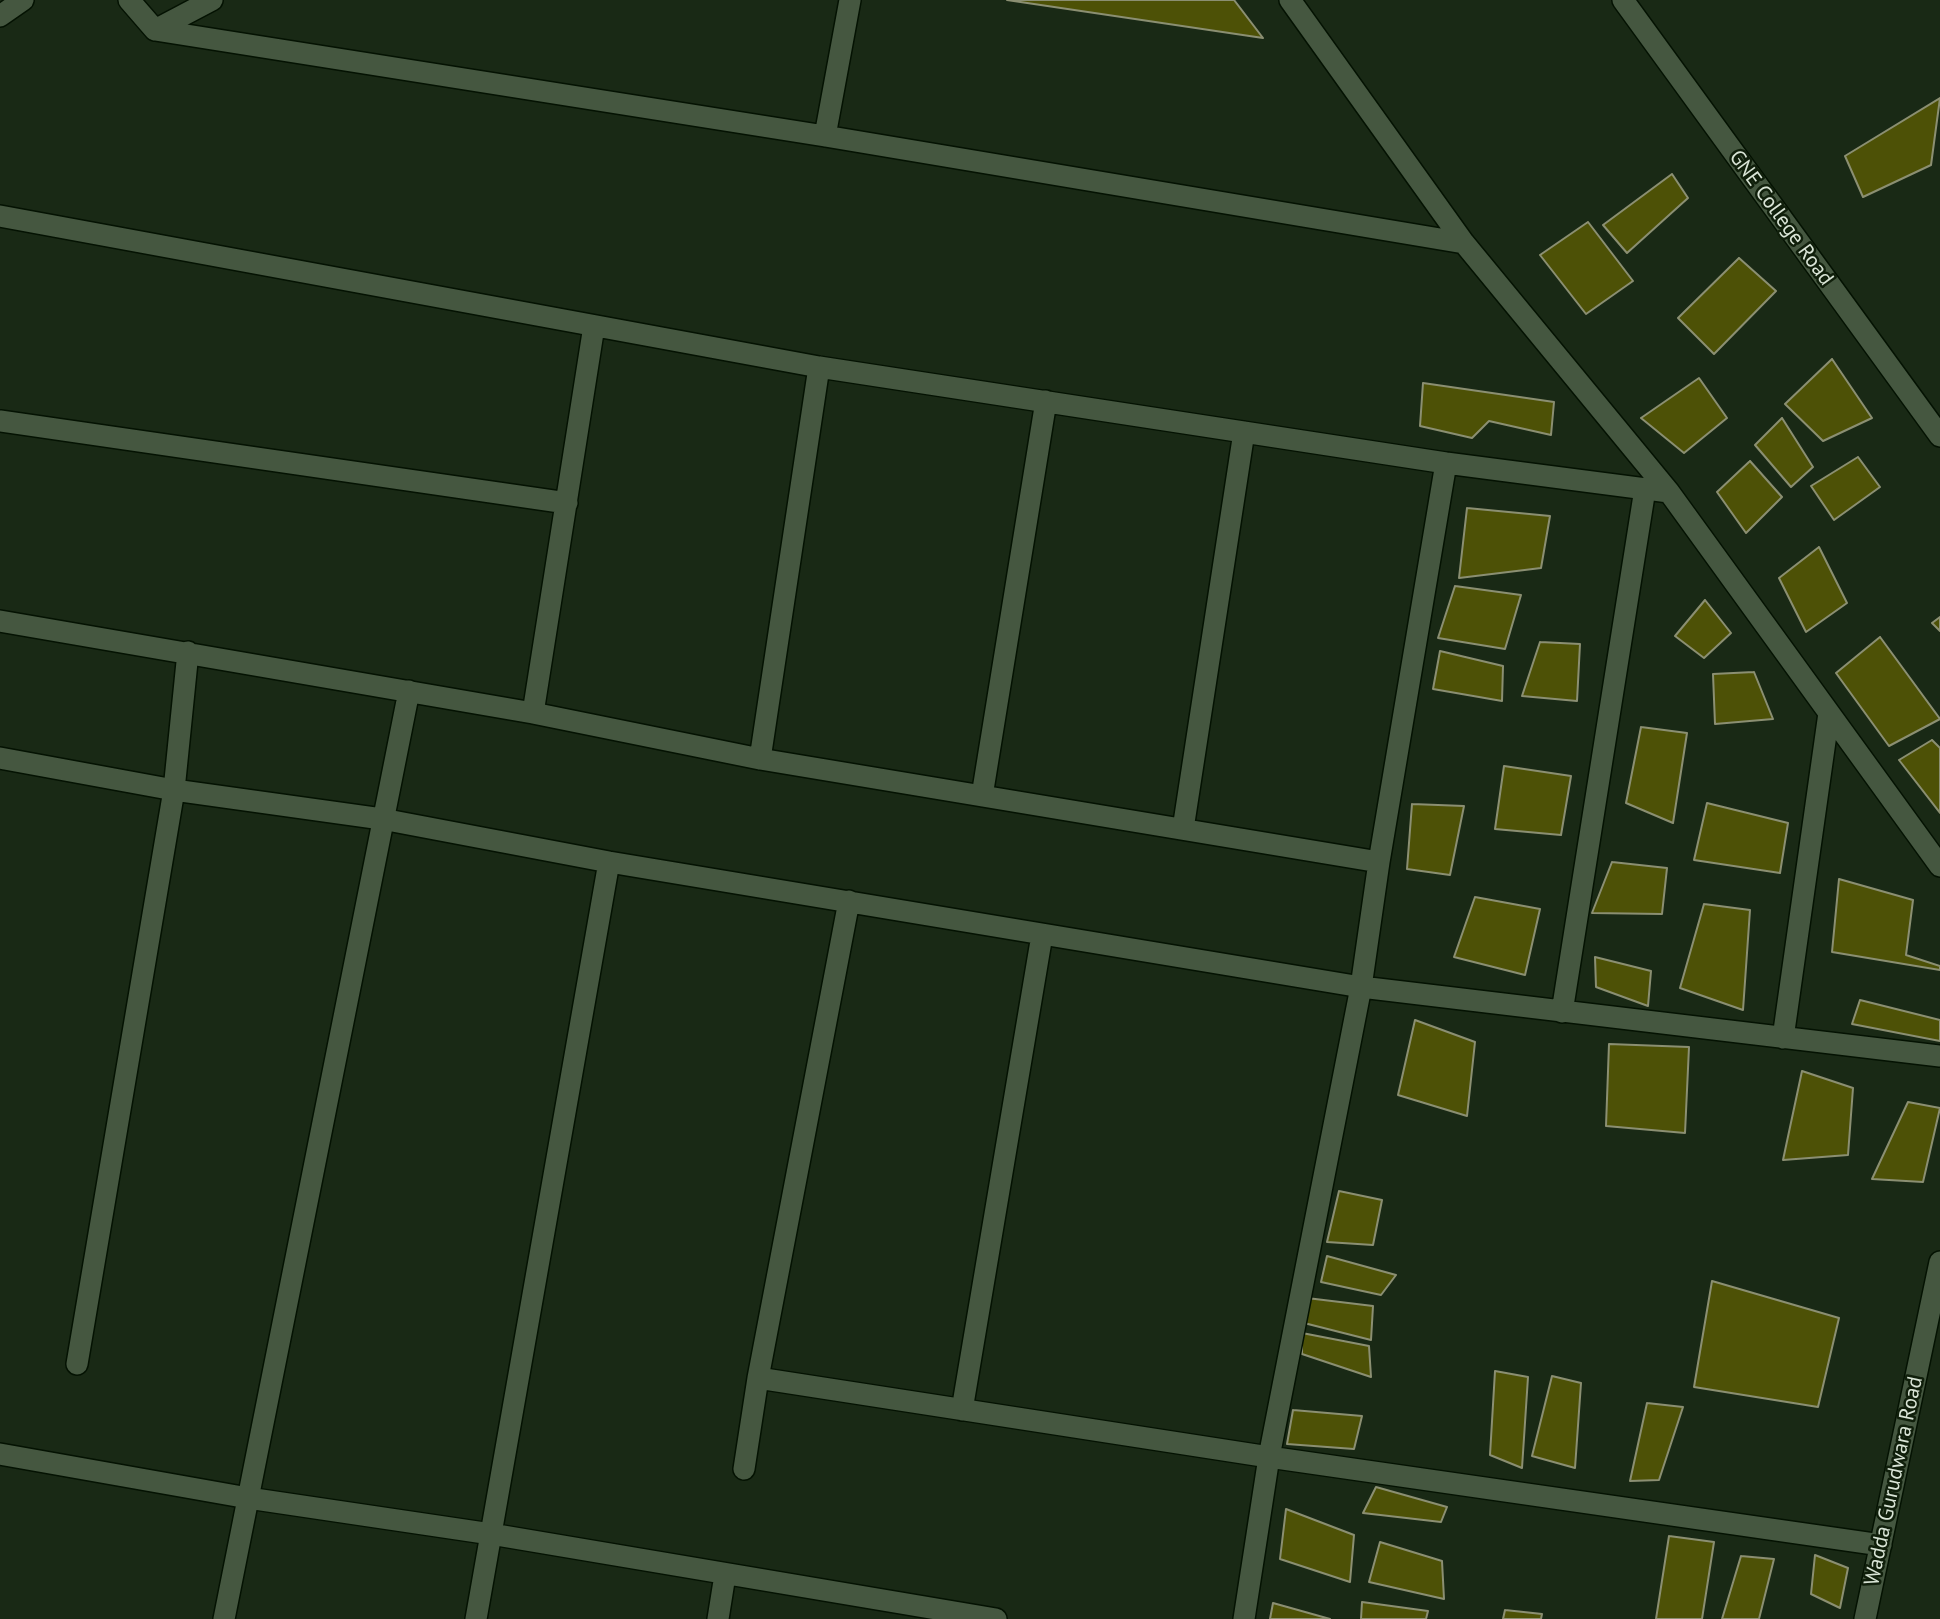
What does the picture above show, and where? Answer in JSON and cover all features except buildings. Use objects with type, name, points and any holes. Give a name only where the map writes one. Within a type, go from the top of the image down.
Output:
[{"type":"street","points":[[0,16],[23,0]]},
{"type":"street","points":[[129,0],[155,30],[825,136],[1464,243]]},
{"type":"street","points":[[155,30],[212,0]]},
{"type":"street","points":[[825,136],[850,0]]},
{"type":"street","points":[[1290,0],[1464,243],[1670,492],[1940,866]]},
{"type":"street","name":"GNE College Road","points":[[1623,0],[1940,436]]},
{"type":"street","points":[[0,216],[819,367],[1446,463],[1670,492]]},
{"type":"street","points":[[533,713],[594,326]]},
{"type":"street","points":[[760,759],[819,367]]},
{"type":"street","points":[[982,796],[1046,401]]},
{"type":"street","points":[[0,421],[567,503]]},
{"type":"street","points":[[1183,829],[1244,432]]},
{"type":"street","points":[[1244,1619],[1269,1457],[1361,987],[1379,862],[1446,463]]},
{"type":"street","points":[[1562,1012],[1645,489]]},
{"type":"street","points":[[0,621],[533,713],[760,759],[1379,862]]},
{"type":"street","points":[[77,1364],[174,790],[188,652]]},
{"type":"street","points":[[224,1619],[409,691]]},
{"type":"street","points":[[1783,1038],[1829,713]]},
{"type":"street","points":[[0,758],[174,790],[382,820],[609,862],[1361,987],[1940,1056]]},
{"type":"street","points":[[476,1619],[609,862]]},
{"type":"street","points":[[744,1469],[758,1378],[849,901]]},
{"type":"street","points":[[962,1410],[1042,935]]},
{"type":"street","name":"Wadda Gurudwara Road","points":[[1865,1619],[1940,1262]]},
{"type":"street","points":[[758,1378],[1269,1457],[1881,1545]]},
{"type":"street","points":[[0,1454],[248,1498],[491,1534],[996,1619]]},
{"type":"street","points":[[718,1619],[725,1574]]}]
